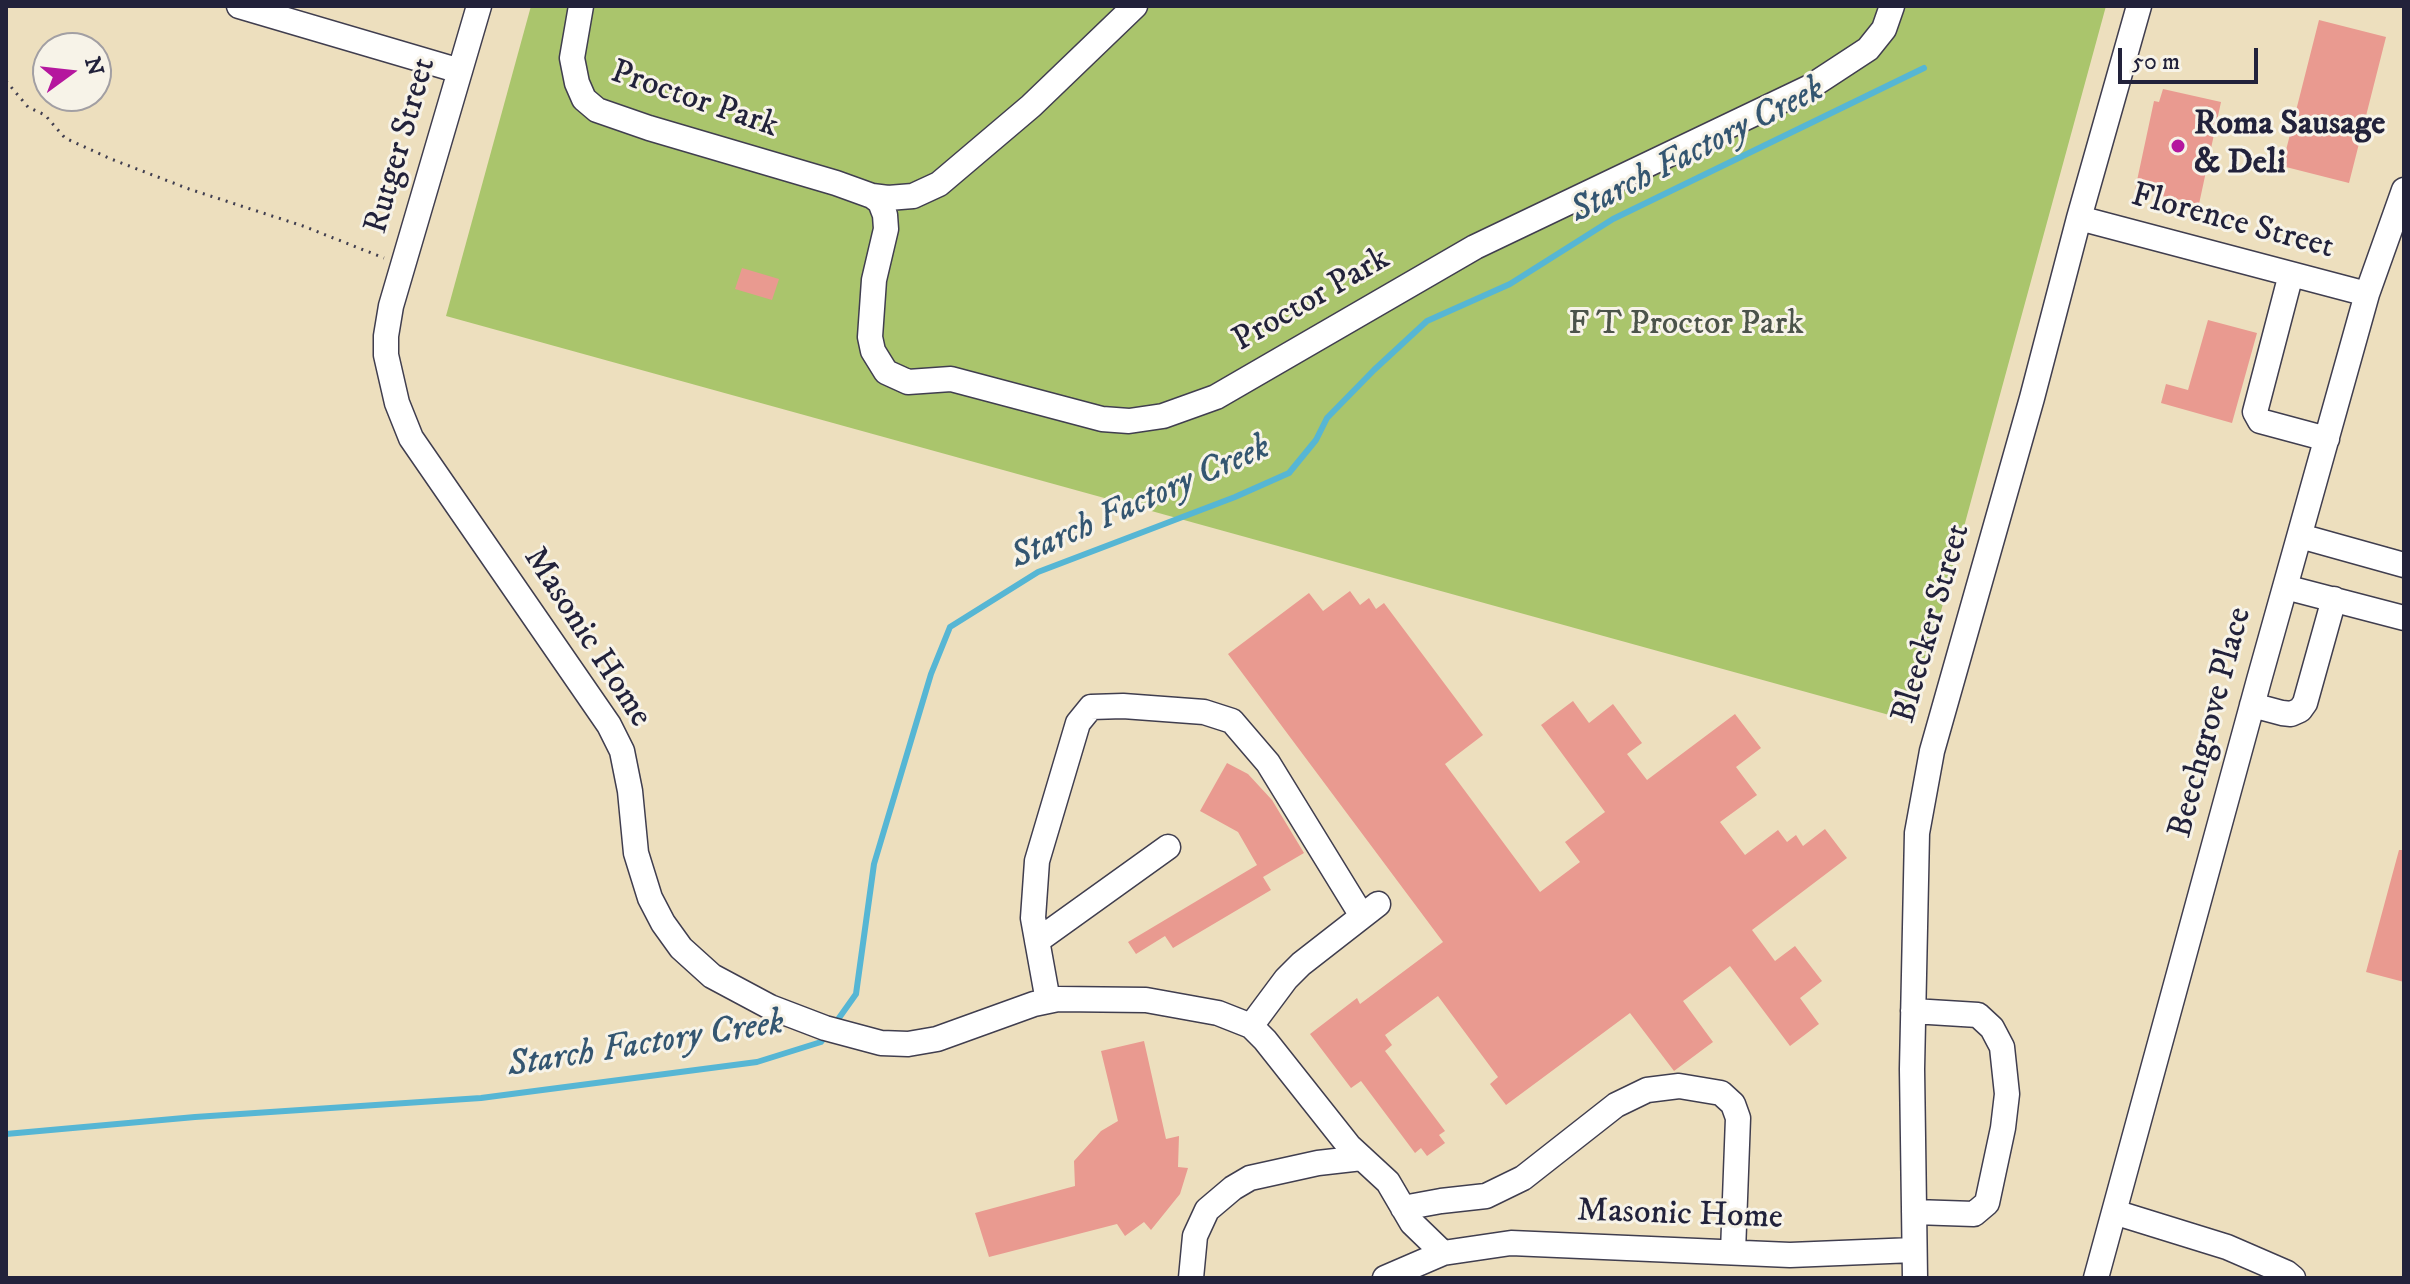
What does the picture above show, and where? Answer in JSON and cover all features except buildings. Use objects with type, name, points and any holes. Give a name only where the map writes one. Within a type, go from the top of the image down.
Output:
[{"type":"street","points":[[239,6],[460,71]]},
{"type":"street","name":"Rutger Street","points":[[391,306],[479,6]]},
{"type":"street","name":"Proctor Park","points":[[581,6],[572,58],[584,99],[597,110],[872,196],[888,198],[913,196],[939,184],[1031,106],[1135,6]]},
{"type":"street","name":"Proctor Park","points":[[872,196],[880,202],[886,229],[874,280],[870,337],[873,351],[886,372],[908,382],[951,379],[1102,419],[1129,421],[1163,416],[1216,397],[1475,247],[1810,87],[1868,49],[1884,29],[1892,6]]},
{"type":"street","name":"Bleecker Street","points":[[1915,1278],[1913,1011],[1917,833],[1932,751],[2139,6]]},
{"type":"street","name":"Beechgrove Place","points":[[2096,1278],[2367,294],[2404,190]]},
{"type":"street","name":"Florence Street","points":[[2079,218],[2367,294]]},
{"type":"street","points":[[2291,274],[2255,412],[2260,421],[2327,439]]},
{"type":"street","name":"Masonic Home","points":[[391,306],[386,355],[397,403],[411,438],[609,725],[622,751],[630,791],[636,853],[650,898],[681,948],[712,976],[770,1007],[825,1028],[881,1043],[908,1044],[937,1039],[1034,1004],[1058,999],[1146,1000],[1218,1013],[1251,1026],[1265,1040],[1349,1146],[1388,1182],[1412,1223],[1443,1253]]},
{"type":"street","points":[[2300,536],[2404,565]]},
{"type":"street","points":[[2285,587],[2404,618]]},
{"type":"street","points":[[2252,705],[2291,714],[2300,710],[2305,703],[2334,599]]},
{"type":"street","points":[[1048,1001],[1033,918],[1037,861],[1078,723],[1091,707],[1123,706],[1204,712],[1232,721],[1268,763],[1370,910],[1301,964],[1251,1026]]},
{"type":"street","points":[[1037,941],[1168,847]]},
{"type":"street","points":[[1913,1011],[1978,1015],[1992,1028],[2002,1047],[2007,1094],[1987,1203],[1974,1214],[1914,1212]]},
{"type":"street","points":[[1403,1208],[1486,1196],[1523,1178],[1616,1105],[1647,1090],[1679,1086],[1721,1093],[1733,1104],[1738,1118],[1733,1252]]},
{"type":"street","points":[[1191,1278],[1195,1236],[1207,1210],[1233,1188],[1250,1178],[1318,1163],[1362,1158]]},
{"type":"street","points":[[2114,1212],[2227,1247],[2293,1278]]},
{"type":"street","name":"Masonic Home","points":[[1385,1278],[1443,1253],[1511,1243],[1790,1255],[1914,1250]]},
{"type":"path","points":[[6,81],[28,107],[45,115],[65,138],[99,154],[403,265]]},
{"type":"green space","name":"F T Proctor Park","points":[[531,6],[2106,6],[1911,721],[446,316]]},
{"type":"waterway","name":"Starch Factory Creek","points":[[834,1025],[856,994],[874,864],[931,674],[950,627],[1038,572],[1235,497],[1289,473],[1316,440],[1327,418],[1427,321],[1510,284],[1613,219],[1924,68]]},
{"type":"waterway","name":"Starch Factory Creek","points":[[6,1134],[195,1117],[481,1098],[757,1062],[821,1042],[827,1034]]},
{"type":"place","name":"Roma Sausage & Deli","points":[[2178,146]]}]
